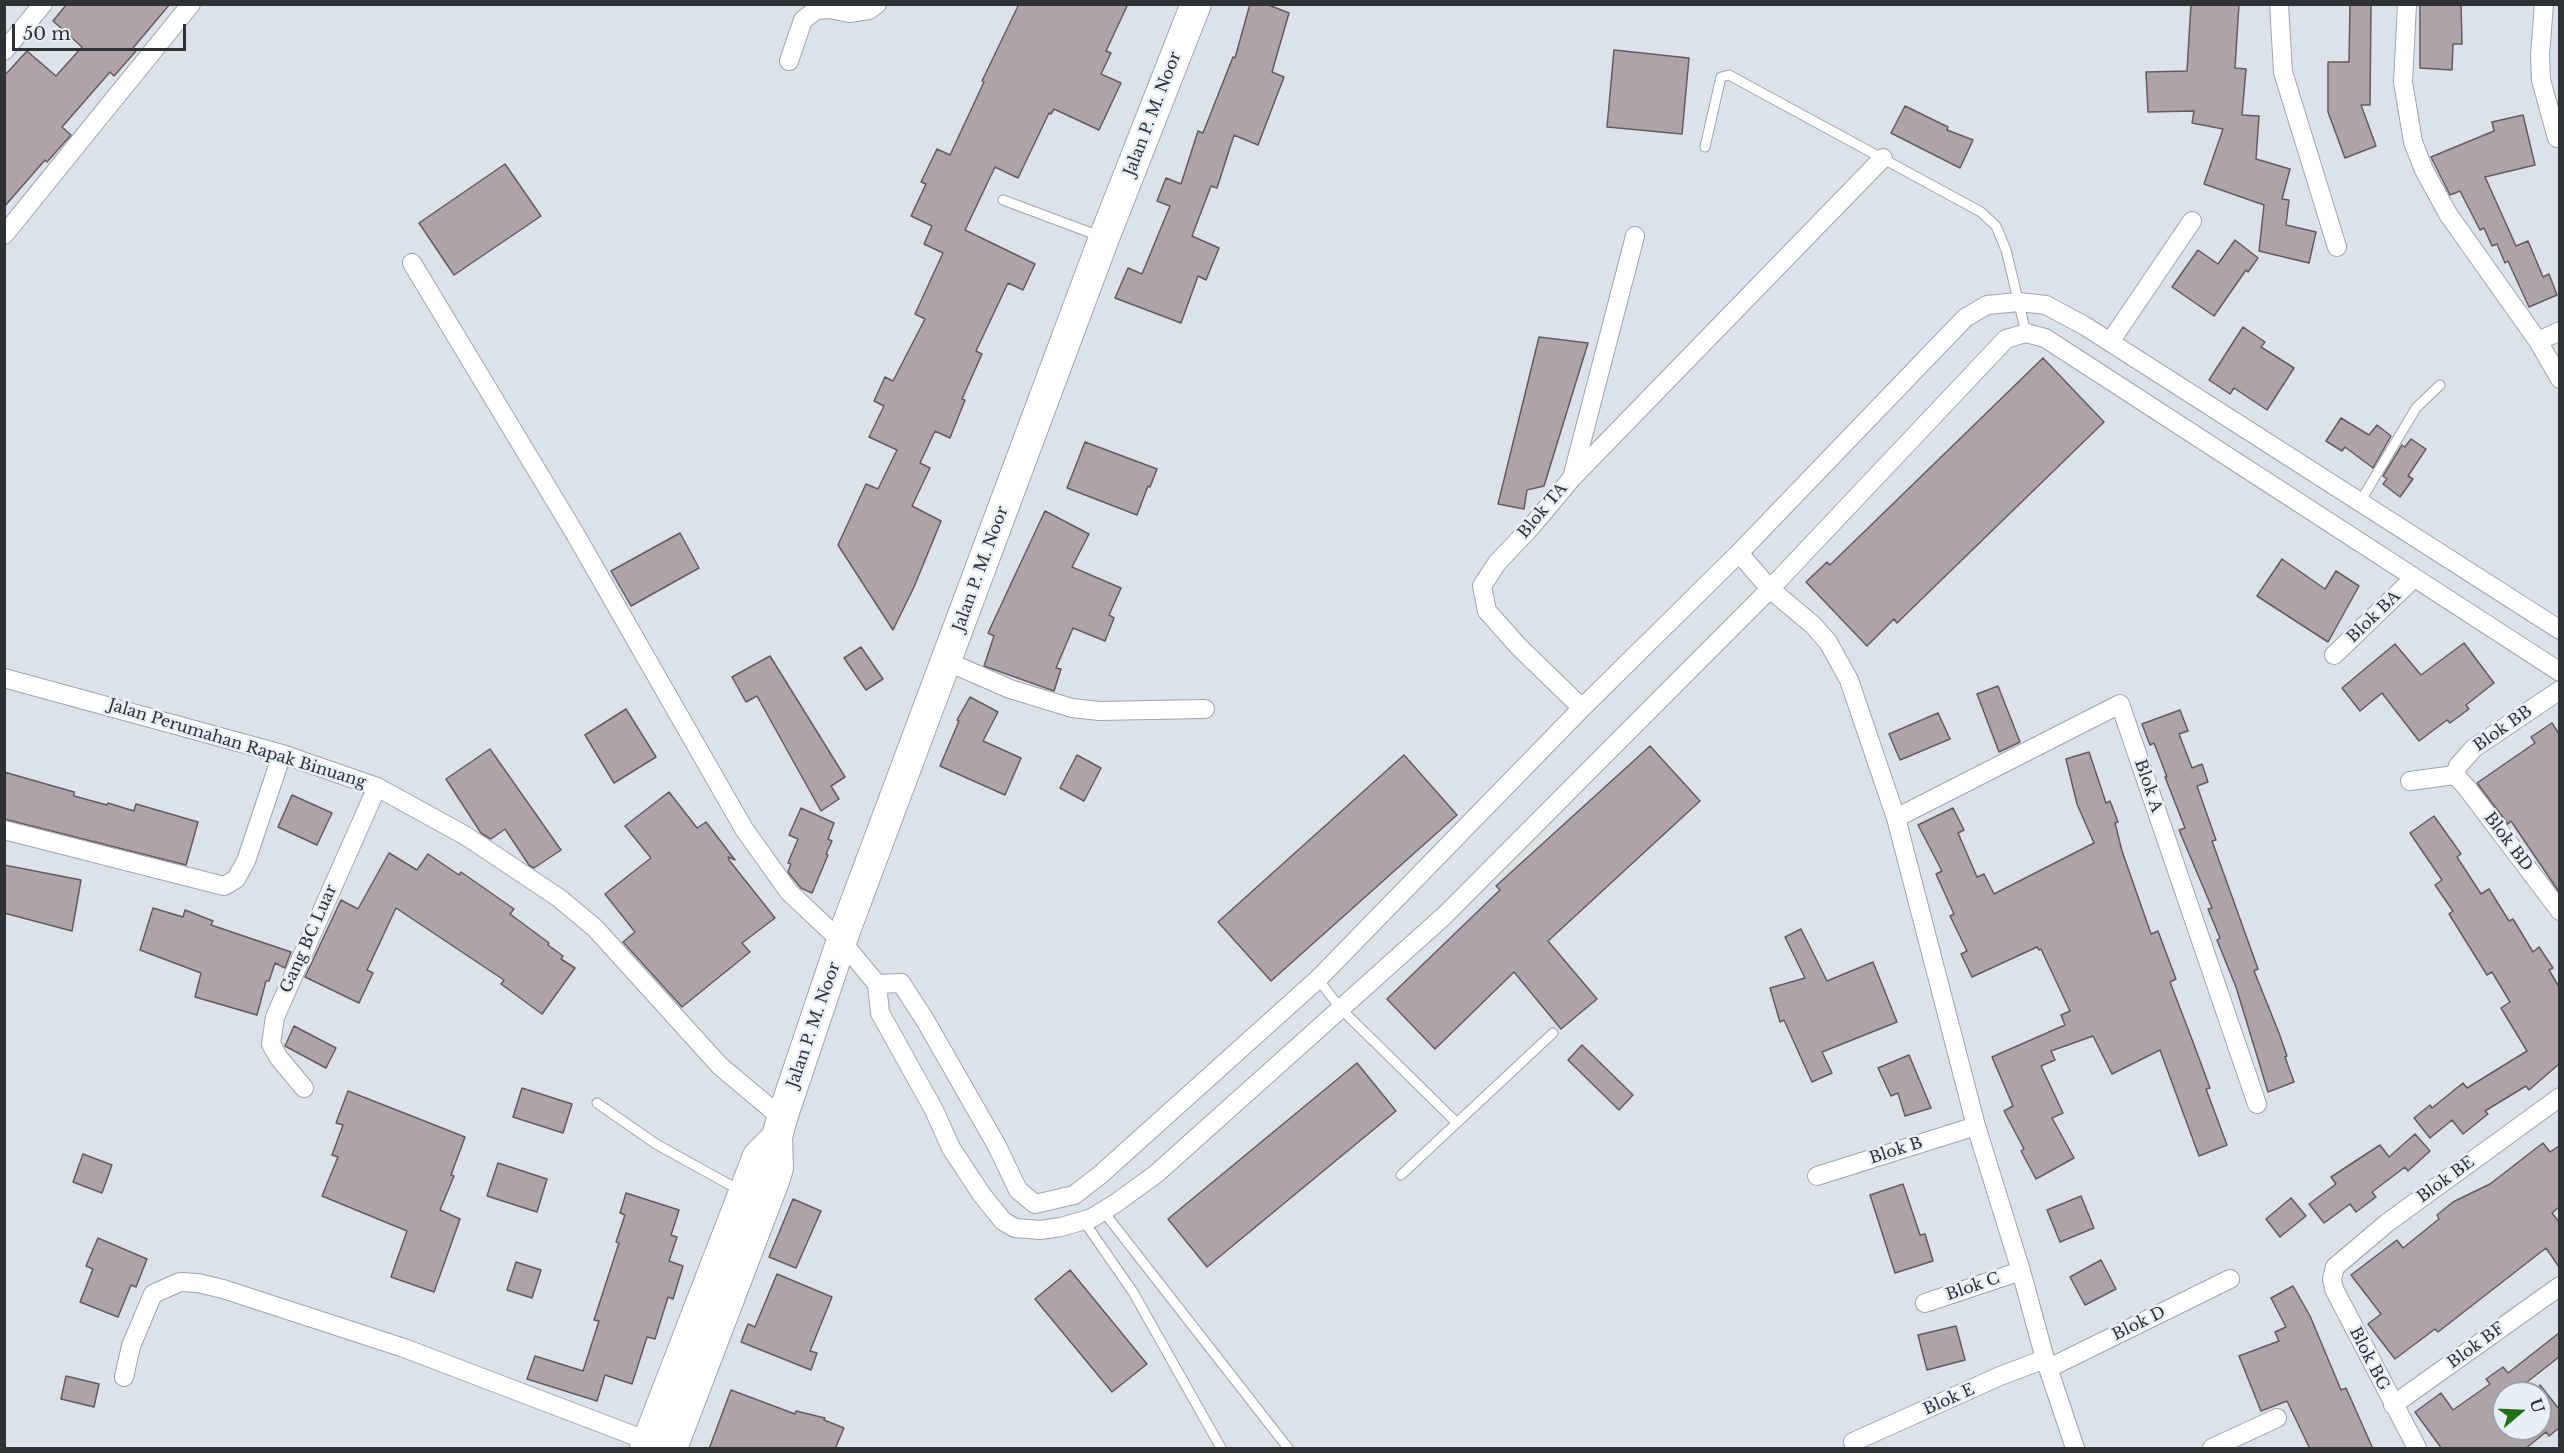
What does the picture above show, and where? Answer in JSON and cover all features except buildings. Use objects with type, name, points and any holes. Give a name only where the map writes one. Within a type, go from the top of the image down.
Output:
[{"type":"highway","name":"Jalan P. M. Noor","points":[[655,1446],[774,1181],[778,1168],[780,1127],[842,942],[1104,238],[1196,4]]},
{"type":"highway","name":"Jalan P. M. Noor","points":[[655,1446],[758,1156],[780,1127]]},
{"type":"street","points":[[7,43],[43,4]]},
{"type":"street","points":[[4,235],[191,4]]},
{"type":"street","points":[[789,61],[803,20],[816,10],[830,9],[849,13],[869,10],[877,4]]},
{"type":"street","points":[[2279,4],[2283,72],[2337,247]]},
{"type":"street","points":[[2407,4],[2403,82],[2413,142],[2420,161],[2436,196],[2538,341],[2559,379]]},
{"type":"street","points":[[2544,4],[2540,55],[2541,80],[2557,138]]},
{"type":"street","points":[[1572,478],[1883,158]]},
{"type":"street","points":[[2110,342],[2192,221]]},
{"type":"street","name":"Blok TA","points":[[1582,708],[1486,611],[1482,586],[1497,563],[1572,478],[1635,236]]},
{"type":"street","points":[[412,263],[574,532],[744,829],[789,892],[842,942],[878,984],[880,1013],[884,1022],[934,1110],[951,1148],[982,1195],[1003,1221],[1015,1228],[1040,1230],[1061,1227],[1083,1220],[1103,1211],[1156,1174],[1444,916],[1770,589],[2006,339],[2026,333],[2045,338],[2559,672]]},
{"type":"street","points":[[1035,1204],[1074,1195],[1100,1175],[1318,979],[1582,708],[1739,553],[1965,318],[1988,305],[2019,302],[2046,305],[2110,342],[2559,630]]},
{"type":"street","points":[[2538,341],[2559,331]]},
{"type":"street","points":[[1739,553],[1770,589],[1813,624],[1833,651],[1849,680],[1896,818],[1976,1126],[2047,1364],[2075,1449]]},
{"type":"street","name":"Blok BA","points":[[2334,655],[2414,578]]},
{"type":"street","points":[[946,661],[1010,689],[1072,708],[1099,711],[1205,709]]},
{"type":"street","name":"Jalan Perumahan Rapak Binuang","points":[[4,678],[282,754],[377,787],[466,836],[559,898],[595,928],[720,1066],[780,1127]]},
{"type":"street","name":"Blok BB","points":[[2455,775],[2458,766],[2474,748],[2559,690]]},
{"type":"street","name":"Blok A","points":[[1896,818],[2120,704],[2257,1104]]},
{"type":"street","points":[[4,830],[224,886],[236,879],[246,861],[282,754]]},
{"type":"street","points":[[2410,781],[2455,775]]},
{"type":"street","name":"Blok BD","points":[[2455,775],[2559,911]]},
{"type":"street","name":"Gang BC Luar","points":[[304,1088],[279,1058],[272,1044],[274,1017],[377,787]]},
{"type":"street","points":[[878,984],[901,983],[925,1020],[997,1146],[1018,1190],[1035,1204],[1040,1230]]},
{"type":"street","name":"Blok BE","points":[[2335,1267],[2387,1222],[2559,1097]]},
{"type":"street","name":"Blok B","points":[[1817,1176],[1976,1126]]},
{"type":"street","name":"Blok BG","points":[[2335,1267],[2332,1279],[2334,1289],[2417,1449]]},
{"type":"street","name":"Blok C","points":[[1925,1303],[2021,1271]]},
{"type":"street","name":"Blok D","points":[[2047,1364],[2230,1279]]},
{"type":"street","points":[[124,1377],[131,1346],[153,1294],[180,1282],[198,1283],[404,1348],[655,1446]]},
{"type":"street","name":"Blok BF","points":[[2393,1405],[2559,1286]]},
{"type":"street","name":"Blok E","points":[[1853,1442],[2000,1376],[2047,1364]]},
{"type":"street","points":[[2212,1449],[2277,1418]]},
{"type":"lane","points":[[1705,147],[1721,77],[1729,75],[1981,212],[1996,226],[2006,250],[2026,333]]},
{"type":"lane","points":[[1003,200],[1104,238]]},
{"type":"lane","points":[[2360,502],[2415,408],[2440,385]]},
{"type":"lane","points":[[1318,979],[1340,1008],[1457,1123]]},
{"type":"lane","points":[[1401,1175],[1553,1033]]},
{"type":"lane","points":[[597,1102],[656,1143],[745,1193]]},
{"type":"lane","points":[[1103,1211],[1288,1449]]},
{"type":"lane","points":[[1083,1220],[1133,1293],[1221,1449]]}]
